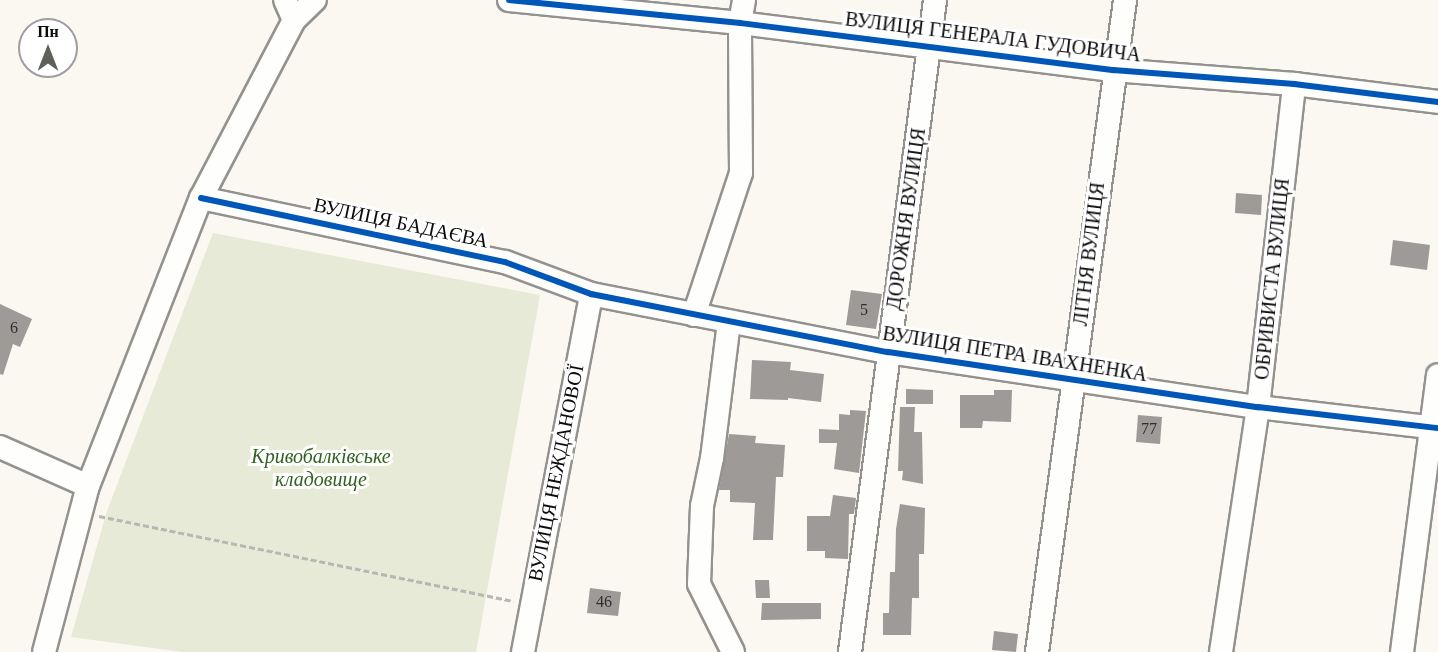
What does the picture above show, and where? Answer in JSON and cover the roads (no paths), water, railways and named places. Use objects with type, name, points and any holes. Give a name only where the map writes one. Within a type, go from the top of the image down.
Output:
[{"type":"street","points":[[44,652],[79,512],[201,198],[290,10],[315,0]]},
{"type":"street","name":"ВУЛИЦЯ ГЕНЕРАЛА ГУДОВИЧА","points":[[509,0],[740,23],[1113,70],[1294,84],[1438,102]]},
{"type":"street","points":[[694,315],[741,173],[740,23],[744,0]]},
{"type":"street","name":"ДОРОЖНЯ ВУЛИЦЯ","points":[[850,652],[934,0]]},
{"type":"street","name":"ЛІТНЯ ВУЛИЦЯ","points":[[1037,652],[1113,70],[1125,0]]},
{"type":"street","name":"ОБРИВИСТА ВУЛИЦЯ","points":[[1221,652],[1258,407],[1294,84]]},
{"type":"street","name":"ВУЛИЦЯ БАДАЄВА","points":[[201,198],[505,262],[591,294]]},
{"type":"street","name":"ВУЛИЦЯ ПЕТРА ІВАХНЕНКА","points":[[591,294],[888,352],[1258,407],[1435,428]]},
{"type":"street","name":"ВУЛИЦЯ НЕЖДАНОВОЇ","points":[[523,652],[591,294]]},
{"type":"street","points":[[729,322],[712,458],[702,506],[699,584],[733,652]]},
{"type":"street","points":[[1402,652],[1435,428],[1438,375]]},
{"type":"street","points":[[0,447],[88,486]]},
{"type":"park label","name":"Кривобалківське кладовище","points":[[321,468]]}]
